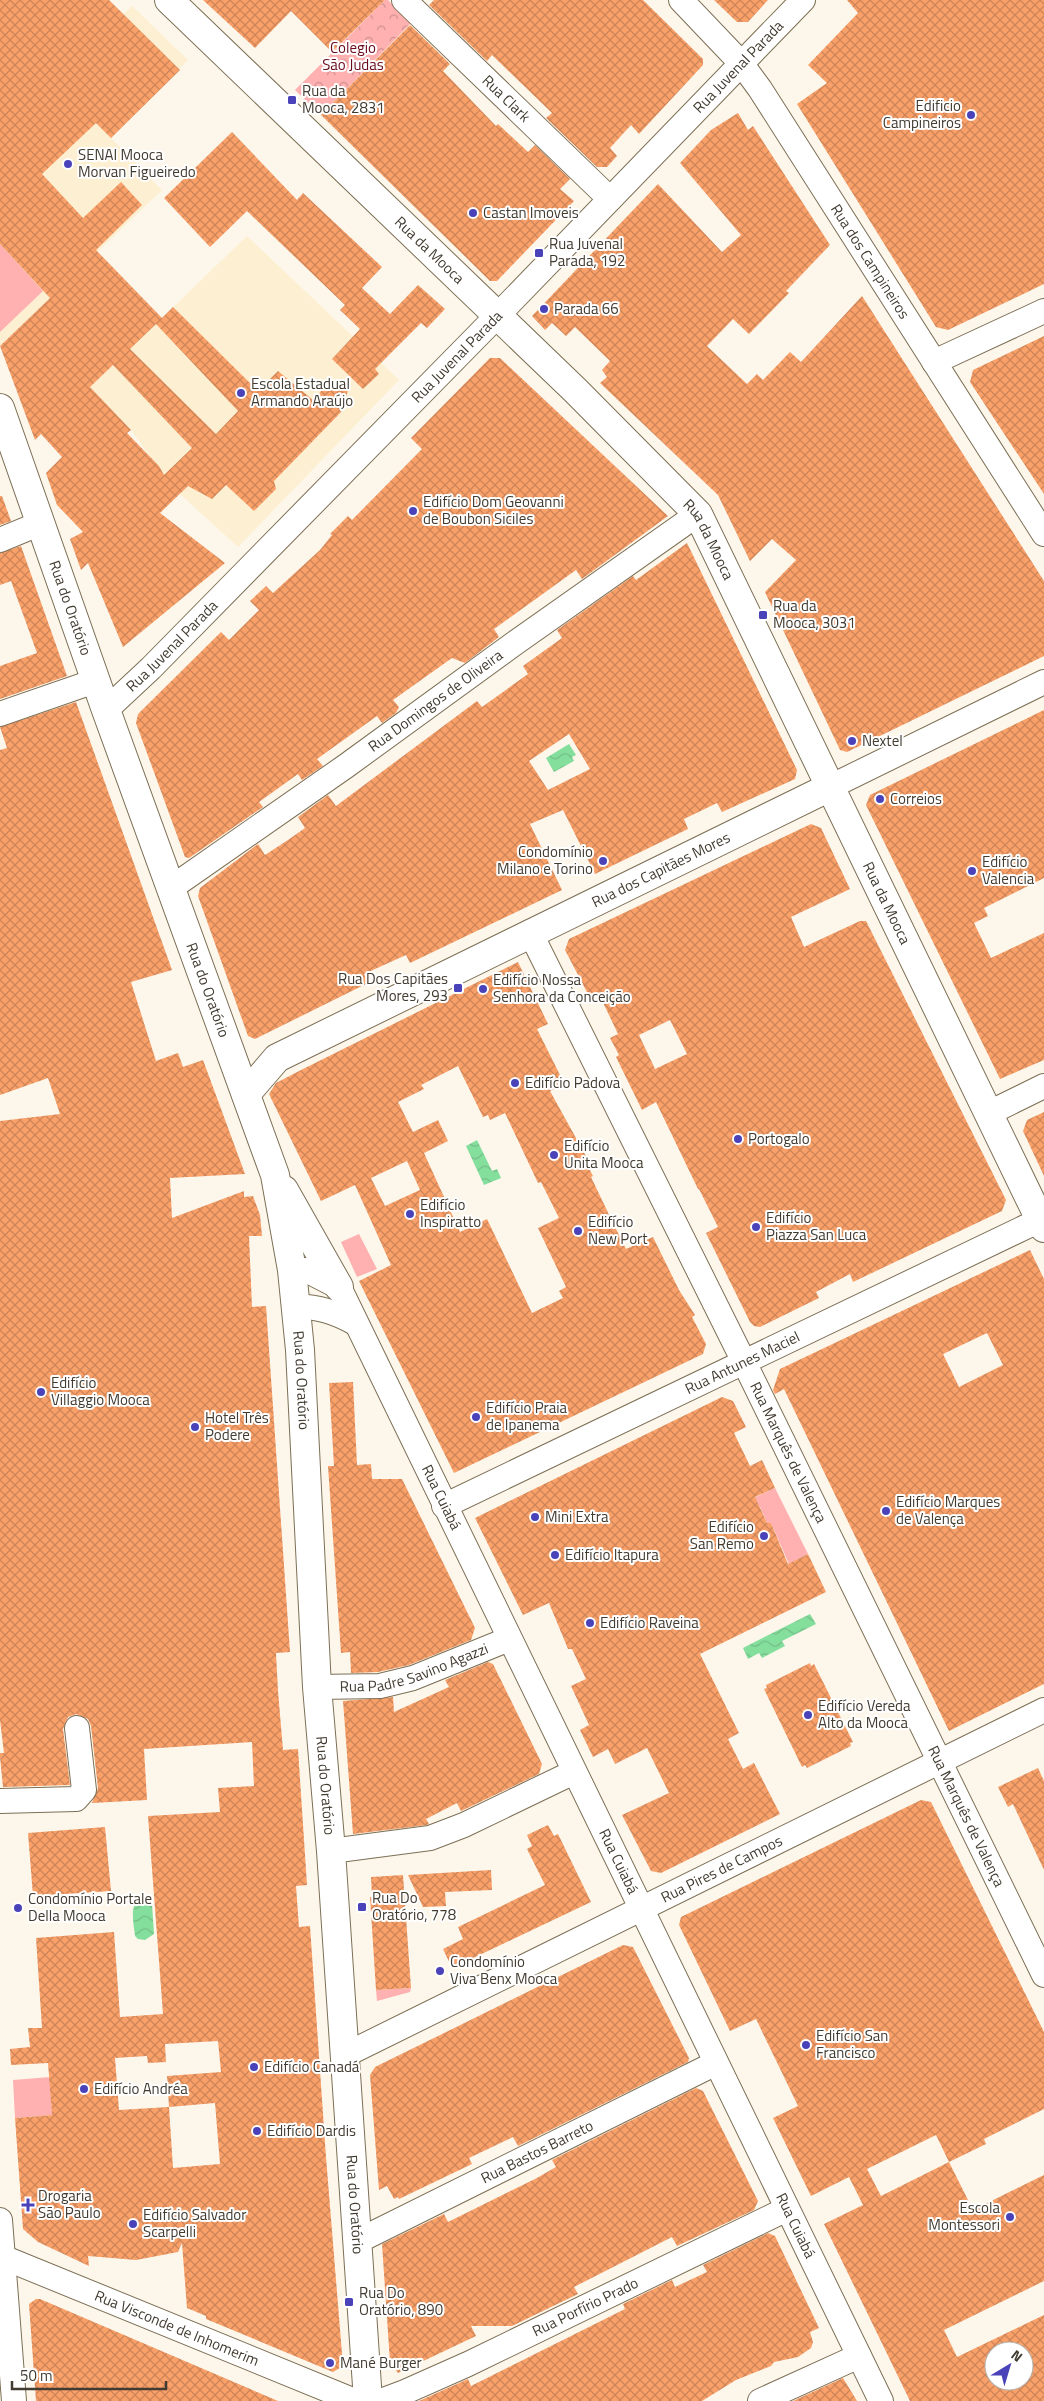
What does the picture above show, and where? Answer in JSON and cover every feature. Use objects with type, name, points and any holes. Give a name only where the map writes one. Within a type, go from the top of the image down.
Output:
[{"type":"street","name":"Rua da Mooca","points":[[169,0],[497,316],[698,514],[832,786],[1042,1224]]},
{"type":"street","name":"Rua Clark","points":[[404,0],[610,199]]},
{"type":"street","name":"Rua dos Campineiros","points":[[681,0],[742,62],[815,172],[1044,534]]},
{"type":"street","name":"Rua Juvenal Parada","points":[[106,710],[157,661],[497,316],[802,0]]},
{"type":"street","points":[[934,362],[1044,311]]},
{"type":"street","name":"Rua do Oratório","points":[[0,408],[106,710],[275,1175],[292,1270],[296,1306],[317,1687],[345,2056],[368,2401]]},
{"type":"street","name":"Rua Domingos de Oliveira","points":[[171,888],[346,766],[515,643],[698,514]]},
{"type":"street","points":[[0,540],[40,523]]},
{"type":"street","points":[[0,714],[96,681]]},
{"type":"street","name":"Rua dos Capitães Mores","points":[[246,1094],[277,1058],[530,932],[1044,682]]},
{"type":"street","name":"Rua Marquês de Valença","points":[[530,932],[744,1362],[938,1763],[1044,1975]]},
{"type":"street","points":[[228,1043],[277,1058]]},
{"type":"street","points":[[989,1113],[1044,1086]]},
{"type":"street","points":[[275,1175],[339,1287]]},
{"type":"street","name":"Rua Antunes Maciel","points":[[444,1506],[744,1362],[1042,1224]]},
{"type":"street","points":[[292,1270],[306,1270],[339,1287]]},
{"type":"street","name":"Rua Cuiabá","points":[[339,1287],[881,2401]]},
{"type":"street","points":[[296,1306],[316,1306],[332,1311],[355,1323]]},
{"type":"street","name":"Rua Padre Savino Agazzi","points":[[317,1687],[380,1686],[413,1678],[509,1638]]},
{"type":"street","name":"Rua Pires de Campos","points":[[345,2056],[1044,1710]]},
{"type":"street","points":[[0,1801],[76,1799],[82,1793],[84,1784],[77,1728]]},
{"type":"street","points":[[330,1850],[430,1838],[464,1825],[574,1772]]},
{"type":"street","name":"Rua Bastos Barreto","points":[[358,2241],[716,2063]]},
{"type":"street","name":"Rua Porfírio Prado","points":[[381,2401],[468,2364],[787,2209]]},
{"type":"street","points":[[0,2220],[1,2257],[14,2401]]},
{"type":"street","name":"Rua Visconde de Inhomerim","points":[[1,2257],[355,2401]]},
{"type":"street","points":[[760,2401],[859,2356]]},
{"type":"shaded area","name":"SENAI Mooca Morvan Figueiredo","points":[[132,6],[188,60],[111,138],[162,190],[0,346],[0,133]]},
{"type":"shaded area","name":"Escola Estadual Armando Araújo","points":[[247,236],[399,380],[238,547],[169,484],[131,430],[90,387]]},
{"type":"green space","name":"Colegio São Judas","points":[[385,0],[388,0],[411,23],[321,115],[295,90]]},
{"type":"green space","points":[[0,244],[43,291],[0,332]]},
{"type":"green space","points":[[359,1234],[377,1269],[357,1277],[341,1242]]},
{"type":"green space","points":[[775,1488],[808,1554],[789,1564],[771,1523],[767,1523],[760,1507],[745,1502]]},
{"type":"green space","points":[[411,1988],[410,1992],[377,2001],[376,1990]]},
{"type":"green space","points":[[50,2077],[52,2115],[15,2118],[13,2080]]},
{"type":"water","points":[[569,744],[576,755],[572,757],[574,761],[554,772],[546,758]]},
{"type":"water","points":[[477,1140],[492,1171],[497,1169],[501,1178],[484,1185],[466,1146]]},
{"type":"water","points":[[810,1614],[816,1624],[782,1641],[785,1646],[762,1658],[759,1653],[748,1659],[743,1648]]},
{"type":"water","points":[[142,1898],[148,1899],[152,1904],[154,1934],[145,1940],[138,1939],[135,1936],[133,1920],[135,1904]]},
{"type":"building","points":[[0,0],[109,0],[180,70],[111,138],[96,123],[42,174],[83,218],[121,182],[142,205],[96,250],[162,318],[173,307],[258,391],[278,371],[313,400],[322,390],[348,390],[342,411],[274,481],[276,489],[254,511],[226,485],[212,499],[188,486],[160,513],[225,563],[123,647],[88,563],[81,570],[70,539],[83,532],[57,505],[46,473],[62,457],[41,434],[35,440],[0,346],[50,298],[0,244]],"holes":[[[156,324],[238,411],[216,434],[130,349]],[[113,365],[192,448],[164,475],[159,466],[127,433],[131,430],[90,387]]]},
{"type":"building","points":[[203,0],[385,0],[332,52],[291,11],[255,48]]},
{"type":"building","points":[[434,0],[643,0],[703,59],[703,65],[639,134],[631,125],[610,148],[617,156],[607,167],[597,167],[546,118],[552,113],[492,55],[487,61],[429,5]]},
{"type":"building","points":[[714,0],[768,0],[748,22],[737,22]]},
{"type":"building","points":[[847,0],[1044,0],[1044,284],[948,330],[936,327],[797,104],[827,83],[808,65],[858,13]]},
{"type":"building","points":[[410,25],[450,64],[443,71],[496,126],[498,124],[528,152],[535,145],[570,179],[560,189],[574,201],[497,281],[490,281],[321,115]]},
{"type":"building","points":[[738,113],[748,130],[753,126],[830,245],[786,291],[789,293],[749,334],[733,319],[707,346],[747,384],[757,374],[763,380],[790,352],[801,362],[862,296],[1044,581],[1044,656],[847,752],[840,750],[765,592],[796,560],[772,539],[750,561],[718,495],[600,383],[607,377],[602,370],[610,361],[575,327],[566,336],[552,323],[545,330],[532,316],[658,184],[722,252],[741,235],[680,163],[711,130]]},
{"type":"building","points":[[232,132],[297,200],[303,193],[382,267],[362,288],[390,314],[418,285],[445,309],[427,328],[421,323],[375,369],[379,374],[363,389],[332,359],[360,329],[340,310],[345,305],[247,211],[210,247],[164,198]]},
{"type":"building","points":[[1044,336],[1044,494],[970,382],[973,370]]},
{"type":"building","points":[[490,358],[500,358],[668,516],[582,579],[576,570],[494,629],[499,637],[465,663],[452,658],[393,700],[399,707],[396,713],[382,723],[377,716],[317,759],[323,766],[302,780],[298,774],[259,802],[263,807],[189,858],[185,857],[136,723],[138,714],[221,632],[229,640],[259,610],[250,601],[266,586],[273,593],[320,550],[332,535],[330,534],[348,516],[352,520],[422,449],[411,438]]},
{"type":"building","points":[[0,496],[2,496],[11,521],[0,525]]},
{"type":"building","points":[[687,543],[797,770],[795,779],[722,812],[717,803],[684,819],[688,829],[595,874],[563,810],[530,824],[562,890],[410,963],[406,955],[364,974],[368,983],[255,1039],[248,1036],[198,896],[200,888],[258,844],[265,855],[305,828],[298,817],[328,795],[336,806],[477,701],[482,707],[528,674],[523,666],[562,638],[557,630],[633,576],[636,580]],"holes":[[[569,734],[590,769],[548,790],[529,761]]]},
{"type":"building","points":[[21,546],[67,676],[0,699],[0,666],[37,653],[11,581],[0,585],[0,553]]},
{"type":"building","points":[[76,702],[172,970],[131,982],[156,1061],[178,1053],[183,1067],[203,1060],[245,1174],[170,1178],[172,1218],[244,1191],[244,1197],[253,1196],[260,1215],[262,1236],[249,1236],[252,1307],[266,1306],[290,1652],[276,1653],[278,1691],[283,1750],[298,1749],[307,1885],[296,1886],[299,1927],[310,1926],[343,2366],[333,2372],[206,2319],[206,2316],[187,2308],[182,2243],[178,2252],[136,2260],[88,2256],[89,2266],[38,2242],[23,2229],[15,2118],[52,2115],[48,2063],[11,2065],[10,2049],[30,2047],[28,2028],[42,2028],[36,1938],[114,1932],[120,2017],[163,2014],[148,1816],[220,1812],[218,1788],[254,1786],[252,1742],[144,1749],[147,1800],[92,1803],[98,1788],[91,1726],[88,1719],[76,1714],[68,1717],[63,1729],[70,1785],[3,1787],[0,1757],[0,1753],[4,1753],[0,1720],[0,1121],[60,1114],[48,1078],[0,1095],[0,750],[7,748],[0,727]],"holes":[[[218,2041],[221,2072],[167,2076],[169,2107],[119,2110],[115,2058],[147,2056],[148,2063],[166,2062],[165,2044]],[[215,2103],[220,2164],[173,2168],[169,2107]]]},
{"type":"building","points":[[1044,710],[1044,878],[984,908],[988,916],[974,923],[991,958],[1044,933],[1044,1060],[1000,1079],[866,805],[870,795]]},
{"type":"building","points":[[811,824],[821,828],[850,889],[791,917],[804,947],[860,921],[866,921],[1006,1200],[1002,1211],[853,1282],[850,1274],[816,1292],[819,1298],[760,1327],[754,1326],[750,1322],[706,1233],[718,1227],[656,1102],[642,1110],[616,1057],[619,1055],[610,1038],[618,1034],[599,994],[590,998],[565,950],[569,939]],"holes":[[[670,1020],[687,1054],[655,1069],[639,1035]]]},
{"type":"building","points":[[518,962],[548,1024],[537,1029],[562,1079],[557,1082],[559,1087],[550,1091],[587,1158],[584,1159],[593,1176],[591,1177],[626,1249],[653,1237],[679,1290],[695,1315],[692,1317],[706,1344],[703,1354],[454,1473],[359,1281],[391,1265],[355,1185],[321,1201],[269,1094],[276,1083]],"holes":[[[458,1066],[483,1117],[488,1115],[490,1120],[505,1113],[538,1183],[541,1182],[559,1218],[538,1228],[566,1287],[559,1291],[563,1298],[532,1313],[487,1219],[460,1232],[424,1153],[448,1141],[438,1120],[413,1132],[398,1102],[424,1089],[421,1085]],[[407,1161],[420,1190],[385,1206],[371,1178]]]},
{"type":"building","points":[[1044,1112],[1044,1176],[1023,1131],[1027,1120]]},
{"type":"building","points":[[1030,1250],[1044,1279],[1044,1684],[949,1731],[784,1389],[775,1394],[773,1390],[780,1369]],"holes":[[[987,1333],[1003,1365],[959,1387],[943,1354]]]},
{"type":"building","points":[[353,1382],[357,1465],[371,1464],[372,1479],[402,1479],[475,1628],[471,1640],[409,1665],[378,1672],[351,1673],[350,1652],[341,1653],[328,1466],[334,1466],[329,1383]]},
{"type":"building","points":[[722,1397],[733,1401],[746,1427],[734,1433],[750,1466],[762,1460],[775,1488],[755,1497],[767,1523],[771,1523],[788,1564],[808,1554],[826,1592],[700,1654],[739,1733],[728,1739],[743,1769],[754,1763],[780,1814],[661,1873],[651,1871],[622,1815],[669,1793],[647,1748],[615,1764],[608,1749],[593,1757],[580,1730],[589,1725],[571,1686],[586,1679],[572,1649],[568,1649],[549,1603],[523,1615],[475,1518]]},
{"type":"building","points":[[488,1662],[493,1664],[542,1764],[539,1774],[461,1811],[457,1803],[426,1819],[429,1824],[427,1825],[353,1834],[343,1701],[393,1697],[394,1712],[449,1687],[445,1680]]},
{"type":"building","name":"Edifício Vereda Alto da Mooca","points":[[810,1663],[811,1666],[814,1664],[853,1742],[850,1743],[851,1746],[807,1768],[805,1765],[802,1767],[764,1689],[767,1688],[766,1685]]},
{"type":"building","points":[[1038,1768],[1044,1781],[1044,1870],[1013,1804],[1008,1807],[998,1787]]},
{"type":"building","points":[[921,1800],[931,1802],[1044,2032],[1044,2109],[984,2139],[986,2144],[949,2162],[973,2210],[1044,2175],[1044,2281],[944,2330],[957,2357],[984,2344],[984,2391],[1034,2391],[1034,2341],[990,2341],[1044,2315],[1044,2401],[910,2401],[824,2224],[863,2205],[849,2177],[811,2196],[773,2118],[798,2106],[756,2019],[730,2031],[679,1925],[681,1917]],"holes":[[[936,2135],[949,2162],[881,2196],[867,2169]]]},
{"type":"building","points":[[548,1825],[554,1836],[558,1834],[591,1902],[452,1968],[443,1949],[463,1939],[458,1927],[545,1885],[527,1849],[532,1846],[527,1835]]},
{"type":"building","points":[[105,1827],[111,1891],[33,1896],[28,1833]]},
{"type":"building","points":[[491,1870],[492,1890],[445,1892],[446,1906],[423,1907],[408,1875]]},
{"type":"building","points":[[403,1875],[411,1988],[376,1990],[370,1897],[372,1897],[371,1877]]},
{"type":"building","points":[[623,1945],[633,1947],[689,2058],[688,2062],[518,2146],[513,2137],[469,2158],[472,2164],[399,2199],[398,2197],[394,2199],[387,2186],[379,2190],[370,2075],[375,2067]]},
{"type":"building","points":[[696,2088],[703,2091],[758,2201],[754,2210],[677,2246],[672,2237],[574,2287],[578,2294],[512,2326],[471,2326],[476,2336],[398,2373],[390,2362],[382,2244],[444,2214],[448,2222],[535,2179],[556,2167],[552,2160]]},
{"type":"building","points":[[768,2233],[775,2236],[819,2328],[810,2332],[813,2342],[811,2348],[798,2357],[774,2362],[771,2366],[736,2380],[702,2401],[419,2401],[468,2379],[471,2386],[625,2309],[623,2304],[672,2280],[675,2287],[707,2272],[703,2265]]},
{"type":"building","points":[[36,2299],[40,2299],[278,2401],[36,2401],[29,2304]]},
{"type":"building","points":[[843,2378],[857,2401],[793,2401]]},
{"type":"place","name":"Rua da Mooca, 2831","points":[[292,100]]},
{"type":"place","name":"Edificio Campineiros","points":[[971,115]]},
{"type":"place","name":"SENAI Mooca Morvan Figueiredo","points":[[68,164]]},
{"type":"place","name":"Castan Imoveis","points":[[473,213]]},
{"type":"place","name":"Rua Juvenal Parada, 192","points":[[539,253]]},
{"type":"place","name":"Parada 66","points":[[544,309]]},
{"type":"place","name":"Escola Estadual Armando Araújo","points":[[241,393]]},
{"type":"place","name":"Edifício Dom Geovanni de Boubon Siciles","points":[[413,511]]},
{"type":"place","name":"Rua da Mooca, 3031","points":[[763,615]]},
{"type":"place","name":"Nextel","points":[[852,741]]},
{"type":"place","name":"Correios","points":[[880,799]]},
{"type":"place","name":"Condomínio Milano e Torino","points":[[603,861]]},
{"type":"place","name":"Edifício Valencia","points":[[972,871]]},
{"type":"place","name":"Rua Dos Capitães Mores, 293","points":[[458,988]]},
{"type":"place","name":"Edifício Nossa Senhora da Conceição","points":[[483,989]]},
{"type":"place","name":"Edifício Padova","points":[[515,1083]]},
{"type":"place","name":"Portogalo","points":[[738,1139]]},
{"type":"place","name":"Edifício Unita Mooca","points":[[554,1155]]},
{"type":"place","name":"Edifício Inspiratto","points":[[410,1214]]},
{"type":"place","name":"Edifício Piazza San Luca","points":[[756,1227]]},
{"type":"place","name":"Edifício New Port","points":[[578,1231]]},
{"type":"place","name":"Edifício Villaggio Mooca","points":[[41,1392]]},
{"type":"place","name":"Edifício Praia de Ipanema","points":[[476,1417]]},
{"type":"place","name":"Hotel Três Podere","points":[[195,1427]]},
{"type":"place","name":"Edifício Marques de Valença","points":[[886,1511]]},
{"type":"place","name":"Mini Extra","points":[[535,1517]]},
{"type":"place","name":"Edifício San Remo","points":[[764,1536]]},
{"type":"place","name":"Edifício Itapura","points":[[555,1555]]},
{"type":"place","name":"Edifício Raveina","points":[[590,1623]]},
{"type":"place","name":"Edifício Vereda Alto da Mooca","points":[[808,1715]]},
{"type":"place","name":"Rua Do Oratório, 778","points":[[362,1907]]},
{"type":"place","name":"Condomínio Portale Della Mooca","points":[[18,1908]]},
{"type":"place","name":"Condomínio Viva Benx Mooca","points":[[440,1971]]},
{"type":"place","name":"Edifício San Francisco","points":[[806,2045]]},
{"type":"place","name":"Edifício Canadá","points":[[254,2067]]},
{"type":"place","name":"Edifício Andréa","points":[[84,2089]]},
{"type":"place","name":"Edifício Dardis","points":[[257,2131]]},
{"type":"place","name":"Drogaria São Paulo","points":[[28,2205]]},
{"type":"place","name":"Escola Montessori","points":[[1010,2217]]},
{"type":"place","name":"Edifício Salvador Scarpelli","points":[[133,2224]]},
{"type":"place","name":"Rua Do Oratório, 890","points":[[349,2302]]},
{"type":"place","name":"Mané Burger","points":[[330,2363]]}]
